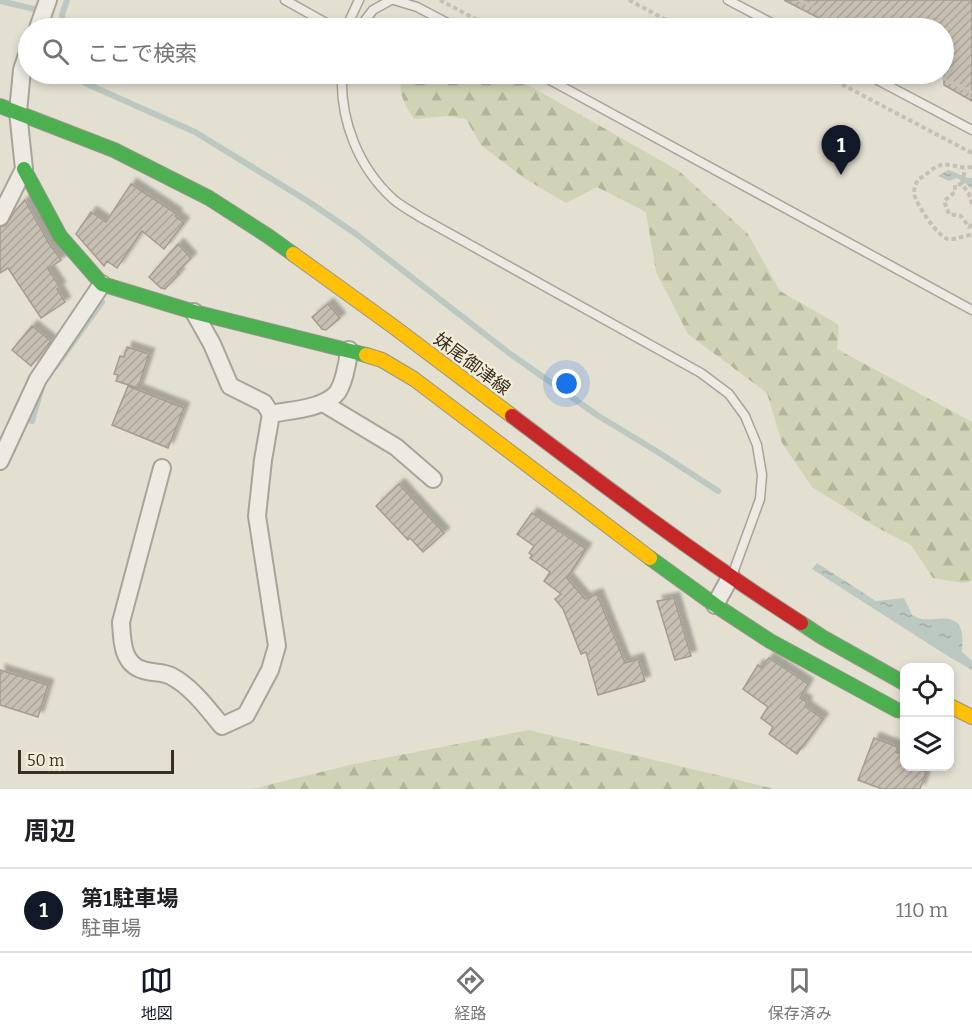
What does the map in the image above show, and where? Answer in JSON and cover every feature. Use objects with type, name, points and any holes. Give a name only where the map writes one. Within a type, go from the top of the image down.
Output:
[{"type":"main road","name":"妹尾御津線","points":[[0,106],[114,150],[209,198],[268,236],[394,327],[644,516],[822,637],[900,681]]},
{"type":"main road","points":[[24,169],[60,236],[102,284],[194,312],[381,360],[414,379],[664,569],[715,605],[770,641],[900,710]]},
{"type":"main road","points":[[954,708],[972,717]]},
{"type":"street","points":[[42,18],[48,0]]},
{"type":"street","points":[[0,217],[24,169],[18,112],[21,84]]},
{"type":"street","points":[[0,461],[38,379],[102,284]]},
{"type":"street","points":[[162,468],[121,622],[123,645],[128,660],[141,670],[169,675],[187,686],[222,726],[246,716],[270,670],[277,646],[257,516],[271,414],[264,403],[230,386],[212,344],[194,312]]},
{"type":"street","points":[[271,414],[318,405],[337,394],[347,368],[349,350]]},
{"type":"street","points":[[323,403],[396,447],[433,479]]},
{"type":"street","points":[[715,605],[731,576]]},
{"type":"lane","points":[[285,0],[317,18]]},
{"type":"lane","points":[[351,18],[359,0]]},
{"type":"lane","points":[[367,18],[373,10],[392,0],[417,7],[438,18]]},
{"type":"lane","points":[[728,0],[763,18]]},
{"type":"lane","points":[[342,84],[346,116],[355,146],[369,172],[394,200],[420,217],[701,373],[729,394],[745,416],[757,445],[762,475],[760,499],[731,576]]},
{"type":"lane","points":[[557,84],[972,310]]},
{"type":"lane","points":[[885,84],[972,130]]},
{"type":"path","points":[[440,0],[473,18]]},
{"type":"path","points":[[629,0],[662,18]]},
{"type":"path","points":[[799,0],[833,18]]},
{"type":"path","points":[[841,84],[972,153]]},
{"type":"path","points":[[954,84],[972,93]]},
{"type":"path","points":[[962,184],[955,185],[955,192],[944,201],[949,214],[961,216],[970,226],[971,235],[948,239],[940,235],[932,225],[914,196],[914,189],[918,179],[938,166],[950,164],[965,169],[972,167]]},
{"type":"path","points":[[965,169],[962,184],[972,204]]},
{"type":"green space","points":[[400,84],[527,84],[679,171],[748,234],[780,291],[839,325],[837,349],[972,422],[972,581],[963,583],[933,578],[911,545],[878,528],[812,487],[782,443],[767,393],[688,334],[656,272],[646,212],[597,187],[566,203],[524,178],[481,145],[466,119],[447,116],[414,119],[405,103]]},
{"type":"green space","points":[[529,730],[775,789],[252,789],[354,764]]},
{"type":"water","points":[[948,170],[972,178],[972,189],[957,178],[949,181],[938,176]]},
{"type":"water","points":[[817,563],[876,601],[904,598],[912,615],[919,619],[946,618],[956,622],[962,633],[962,652],[972,661],[972,670],[812,569]]},
{"type":"building","points":[[784,0],[972,0],[972,101],[944,85],[954,84],[954,18],[819,18]]},
{"type":"building","points":[[131,184],[177,214],[175,216],[184,223],[164,249],[142,231],[117,268],[107,261],[104,266],[76,234],[91,212],[106,222]]},
{"type":"building","points":[[25,200],[48,242],[61,260],[48,269],[60,287],[57,289],[65,302],[41,318],[8,268],[0,273],[0,227],[6,225]]},
{"type":"building","points":[[178,244],[191,258],[165,289],[161,288],[149,277]]},
{"type":"building","points":[[328,304],[340,318],[326,330],[322,329],[312,317]]},
{"type":"building","points":[[32,326],[51,341],[31,366],[12,350]]},
{"type":"building","points":[[127,347],[149,354],[138,388],[116,381],[118,375],[114,374],[120,356],[124,357]]},
{"type":"building","points":[[128,386],[184,408],[168,448],[112,425]]},
{"type":"building","points":[[399,484],[444,533],[423,552],[410,538],[408,540],[376,506]]},
{"type":"building","points":[[532,513],[586,549],[567,578],[585,599],[597,594],[625,663],[638,659],[645,681],[598,695],[586,652],[581,654],[563,609],[555,599],[561,594],[544,581],[550,572],[530,558],[532,555],[529,553],[534,546],[517,534]]},
{"type":"building","points":[[674,598],[691,656],[675,660],[657,601]]},
{"type":"building","points":[[769,658],[808,684],[800,698],[807,702],[805,706],[823,719],[797,754],[769,734],[773,727],[761,718],[768,707],[743,689],[758,665],[761,668]]},
{"type":"building","points":[[0,670],[48,685],[38,717],[0,705]]},
{"type":"building","points":[[874,738],[898,747],[896,752],[900,754],[900,771],[926,772],[920,789],[882,789],[858,780]]},
{"type":"waterway","points":[[62,18],[67,0]]},
{"type":"waterway","points":[[0,1],[34,9]]},
{"type":"waterway","points":[[87,84],[195,132],[306,200],[356,234],[509,353],[597,415],[718,491]]},
{"type":"waterway","points":[[56,366],[102,302]]},
{"type":"waterway","points":[[32,421],[42,387]]},
{"type":"traffic: fast","points":[[0,106],[114,150],[209,198],[293,254]]},
{"type":"traffic: fast","points":[[24,169],[60,236],[102,284],[194,312],[366,355]]},
{"type":"traffic: fast","points":[[650,558],[770,641],[900,710]]},
{"type":"traffic: fast","points":[[801,623],[900,681]]},
{"type":"traffic: slow","points":[[293,254],[512,416]]},
{"type":"traffic: slow","points":[[366,355],[382,360],[414,379],[650,558]]},
{"type":"traffic: slow","points":[[954,708],[972,717]]},
{"type":"traffic: jam","points":[[512,416],[691,548],[801,623]]},
{"type":"place","name":"第1駐車場","points":[[841,175]]}]
